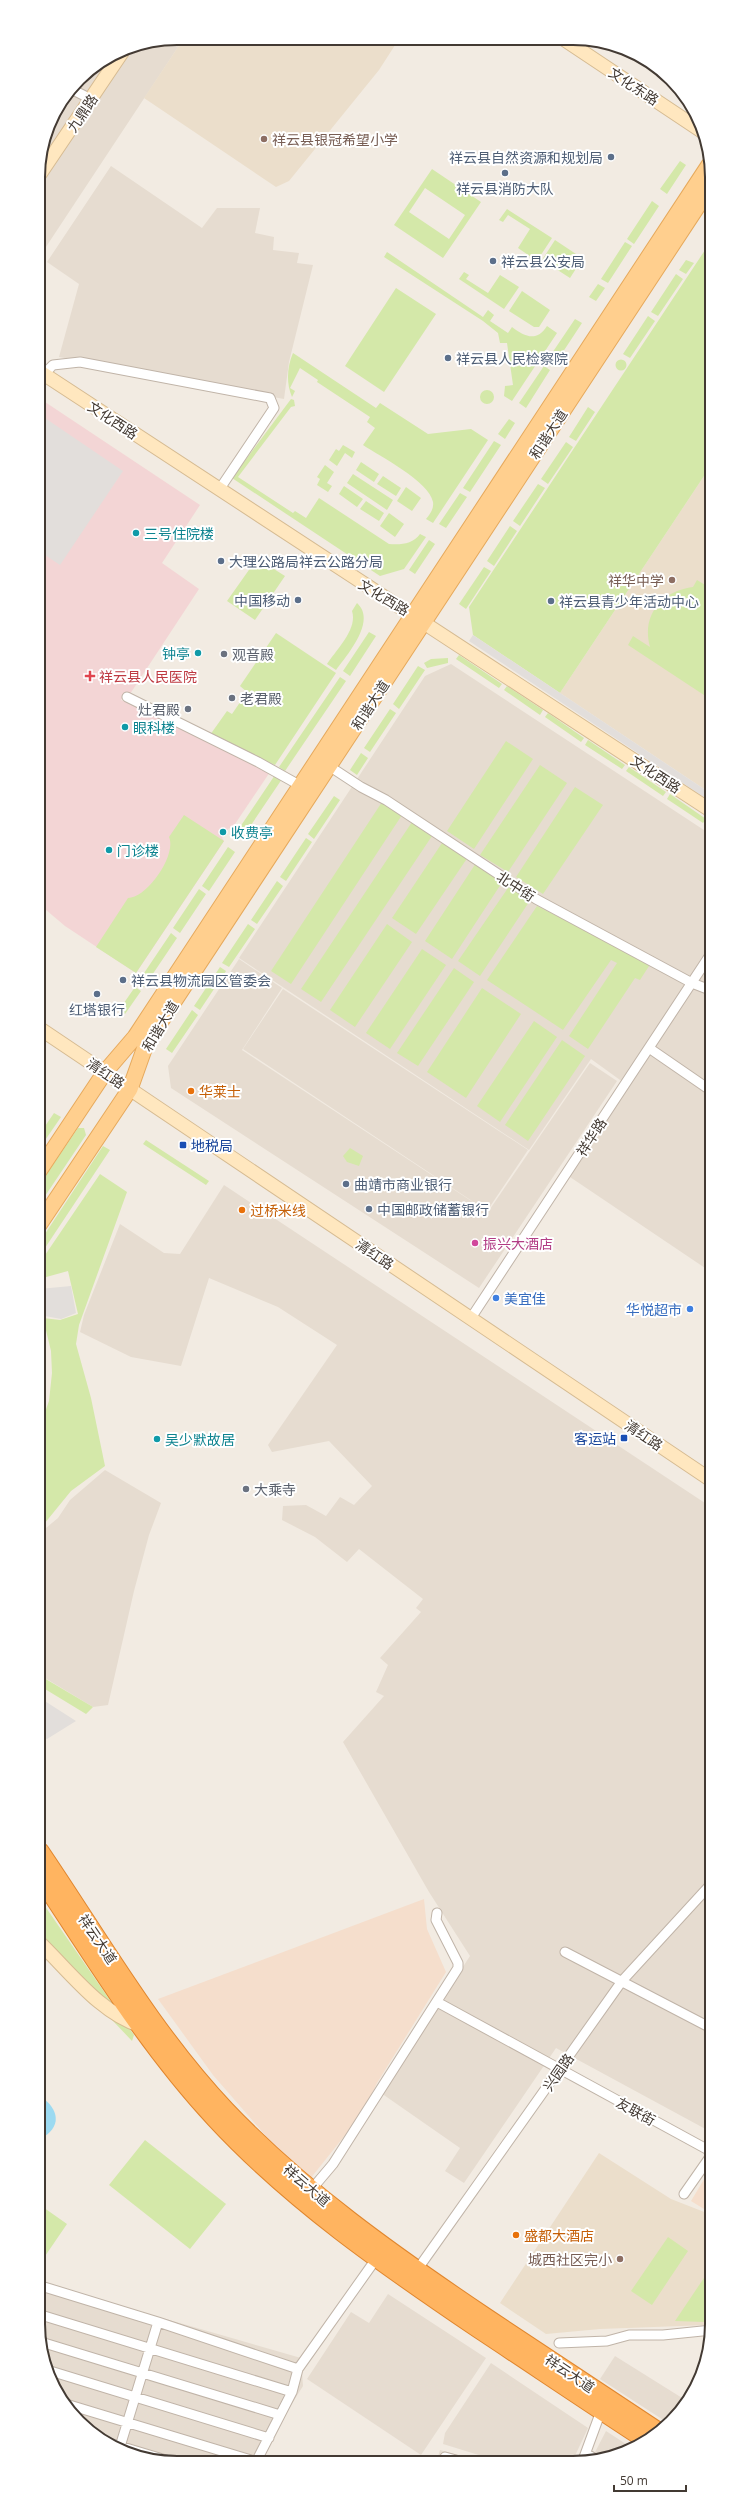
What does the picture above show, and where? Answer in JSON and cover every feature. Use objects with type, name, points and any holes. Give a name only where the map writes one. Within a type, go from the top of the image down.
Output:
[{"type":"highway","name":"祥云大道","points":[[45,1858],[130,1986],[184,2059],[240,2124],[311,2190],[350,2221],[417,2270],[653,2429]]},
{"type":"highway","name":"祥云大道","points":[[45,1884],[141,2026],[196,2097],[229,2134],[296,2195],[376,2259],[640,2437]]},
{"type":"main road","name":"和谐大道","points":[[45,1216],[130,1089],[146,1044],[329,766],[419,618],[705,171]]},
{"type":"main road","name":"和谐大道","points":[[45,1161],[105,1072],[135,1037],[300,786],[419,618],[705,195]]},
{"type":"street","name":"文化东路","points":[[572,45],[694,126]]},
{"type":"street","name":"九鼎路","points":[[45,166],[117,60]]},
{"type":"street","points":[[77,92],[91,99]]},
{"type":"street","points":[[45,370],[53,365],[80,362],[270,398],[274,408],[219,490]]},
{"type":"street","name":"文化西路","points":[[45,375],[351,577],[419,618],[705,807]]},
{"type":"street","points":[[127,697],[264,765],[300,786]]},
{"type":"street","name":"北中街","points":[[329,766],[361,788],[386,800],[536,899],[692,983],[705,988]]},
{"type":"street","name":"祥华路","points":[[471,1318],[705,963]]},
{"type":"street","name":"清红路","points":[[45,1032],[705,1476]]},
{"type":"street","points":[[648,1048],[705,1087]]},
{"type":"street","name":"兴园路","points":[[417,2270],[622,1981],[705,1891]]},
{"type":"street","points":[[311,2190],[333,2164],[454,1976],[458,1963],[440,1930],[436,1920],[436,1913]]},
{"type":"street","points":[[45,1948],[95,1997],[129,2023],[141,2026]]},
{"type":"street","points":[[565,1952],[705,2025]]},
{"type":"street","name":"友联街","points":[[438,2002],[705,2149]]},
{"type":"street","points":[[684,2194],[705,2163]]},
{"type":"street","points":[[258,2456],[292,2392],[298,2369],[376,2259]]},
{"type":"street","points":[[45,2287],[158,2322],[298,2369]]},
{"type":"street","points":[[45,2316],[292,2392]]},
{"type":"street","points":[[121,2443],[158,2322]]},
{"type":"street","points":[[559,2343],[607,2341],[629,2335],[663,2335],[705,2331]]},
{"type":"street","points":[[47,2344],[280,2415]]},
{"type":"street","points":[[55,2372],[269,2438]]},
{"type":"street","points":[[74,2407],[238,2456]]},
{"type":"street","points":[[586,2455],[601,2411]]},
{"type":"shaded area","points":[[179,45],[45,248],[45,168],[49,143],[55,126],[67,104],[90,78],[111,63],[143,49]]},
{"type":"shaded area","name":"祥云县银冠希望小学","points":[[179,45],[395,45],[379,70],[289,181],[276,187],[144,98]]},
{"type":"shaded area","points":[[111,166],[202,228],[217,208],[260,208],[255,233],[274,237],[273,250],[299,253],[297,263],[313,265],[289,362],[284,399],[59,357],[79,284],[47,262]]},
{"type":"shaded area","name":"祥云县人民医院","points":[[45,402],[200,505],[162,563],[199,589],[130,694],[125,694],[121,700],[270,772],[233,827],[228,829],[222,838],[224,841],[136,973],[65,926],[45,909]]},
{"type":"shaded area","points":[[45,418],[123,471],[60,565],[45,555]]},
{"type":"shaded area","name":"祥华中学","points":[[705,475],[705,790],[560,693]]},
{"type":"shaded area","points":[[473,635],[705,790],[705,798],[469,641]]},
{"type":"shaded area","points":[[451,664],[705,831],[705,1268],[567,1175],[627,1085],[591,1059],[529,1150],[239,958],[425,676]]},
{"type":"shaded area","points":[[239,959],[282,988],[242,1050],[488,1212],[590,1063],[617,1081],[479,1288],[171,1088],[168,1066]]},
{"type":"shaded area","points":[[283,989],[528,1150],[487,1211],[243,1049]]},
{"type":"shaded area","points":[[224,1185],[705,1503],[705,2129],[556,2048],[464,2183],[445,2171],[460,2148],[381,2093],[470,1956],[429,1892],[343,1742],[384,1696],[376,1692],[388,1665],[380,1658],[421,1612],[416,1608],[423,1599],[359,1549],[347,1562],[315,1537],[282,1520],[283,1506],[306,1505],[326,1516],[340,1497],[354,1505],[372,1486],[329,1441],[272,1452],[268,1445],[337,1345],[278,1307],[209,1278],[181,1366],[131,1357],[80,1332],[84,1315],[120,1224],[164,1253],[180,1254]]},
{"type":"shaded area","points":[[71,1286],[76,1313],[61,1319],[45,1316],[45,1288]]},
{"type":"shaded area","points":[[105,1470],[161,1503],[149,1535],[134,1591],[108,1705],[93,1707],[45,1678],[45,1529],[58,1518],[70,1500]]},
{"type":"shaded area","points":[[45,1701],[76,1721],[47,1739],[45,1738]]},
{"type":"shaded area","points":[[424,1899],[427,1929],[446,1972],[377,2083],[362,2114],[310,2179],[272,2143],[213,2075],[158,1999]]},
{"type":"shaded area","name":"城西社区完小","points":[[599,2153],[671,2199],[705,2212],[705,2325],[600,2329],[546,2334],[500,2303]]},
{"type":"shaded area","points":[[705,2178],[705,2210],[691,2201]]},
{"type":"shaded area","points":[[45,2284],[301,2358],[303,2386],[259,2456],[177,2456],[160,2455],[135,2449],[111,2438],[97,2429],[72,2404],[63,2390],[52,2366],[46,2341]]},
{"type":"shaded area","points":[[388,2294],[486,2358],[421,2455],[307,2379],[351,2312],[369,2323]]},
{"type":"shaded area","points":[[615,2356],[682,2398],[663,2420],[600,2379]]},
{"type":"shaded area","points":[[491,2363],[588,2428],[575,2456],[573,2456],[482,2456],[443,2444],[445,2433]]},
{"type":"shaded area","points":[[606,2431],[627,2445],[615,2449],[594,2454]]},
{"type":"shaded area","points":[[440,2450],[461,2456],[438,2456]]},
{"type":"green space","points":[[680,161],[686,165],[667,194],[660,189]]},
{"type":"green space","points":[[432,169],[481,202],[443,258],[394,225]],"holes":[[[425,188],[465,215],[449,239],[409,212]]]},
{"type":"green space","points":[[652,201],[659,206],[634,244],[627,239]]},
{"type":"green space","points":[[507,209],[552,238],[537,261],[518,248],[530,229],[508,215],[503,222],[499,220]]},
{"type":"green space","points":[[555,240],[579,256],[581,261],[570,278],[542,260]]},
{"type":"green space","points":[[625,242],[632,246],[608,283],[601,279]]},
{"type":"green space","points":[[705,250],[705,475],[560,693],[473,635],[469,607]]},
{"type":"green space","points":[[387,252],[483,317],[488,310],[494,315],[490,321],[508,333],[512,327],[526,335],[535,336],[543,331],[547,326],[557,333],[512,401],[504,396],[505,386],[513,385],[507,343],[500,343],[498,333],[483,321],[384,257]]},
{"type":"green space","points":[[686,260],[694,263],[686,274],[679,270]]},
{"type":"green space","points":[[464,272],[469,275],[466,279],[488,293],[500,275],[519,287],[504,309],[459,279]]},
{"type":"green space","points":[[676,274],[683,279],[658,316],[651,312]]},
{"type":"green space","points":[[598,284],[605,288],[596,301],[589,297]]},
{"type":"green space","points":[[396,288],[436,314],[384,392],[345,366]]},
{"type":"green space","points":[[522,291],[550,310],[539,327],[534,327],[509,311]]},
{"type":"green space","points":[[648,316],[655,321],[630,358],[623,354]]},
{"type":"green space","points":[[575,319],[582,323],[553,367],[546,362]]},
{"type":"green space","points":[[293,353],[376,408],[380,403],[428,434],[471,429],[488,440],[433,523],[426,519],[432,509],[433,502],[430,494],[423,486],[403,470],[363,445],[375,428],[367,422],[370,417],[317,382],[318,380],[300,368],[290,388],[295,391],[292,397],[290,392],[288,375],[289,364]]},
{"type":"green space","points":[[621,359],[625,361],[627,365],[625,369],[621,371],[617,369],[615,365],[617,361]]},
{"type":"green space","points":[[544,366],[550,370],[526,408],[519,403]]},
{"type":"green space","points":[[487,390],[492,392],[494,397],[492,402],[487,404],[482,402],[480,397],[482,392]]},
{"type":"green space","points":[[291,399],[294,400],[295,406],[291,407],[238,477],[293,513],[295,511],[306,518],[319,498],[389,544],[410,542],[420,534],[426,537],[404,569],[380,576],[232,478]]},
{"type":"green space","points":[[588,407],[595,412],[576,441],[569,437]]},
{"type":"green space","points":[[509,419],[515,423],[505,439],[498,434]]},
{"type":"green space","points":[[494,441],[501,445],[470,492],[463,488]]},
{"type":"green space","points":[[566,442],[573,447],[548,484],[541,479]]},
{"type":"green space","points":[[343,445],[355,452],[352,458],[345,453],[337,466],[329,460],[336,449],[339,451]]},
{"type":"green space","points":[[361,462],[379,474],[374,482],[356,470]]},
{"type":"green space","points":[[325,465],[334,472],[327,483],[332,486],[328,492],[317,485],[320,479],[317,477]]},
{"type":"green space","points":[[353,474],[393,500],[387,510],[347,483]]},
{"type":"green space","points":[[383,476],[401,488],[396,496],[377,484]]},
{"type":"green space","points":[[538,484],[545,488],[520,526],[513,521]]},
{"type":"green space","points":[[344,486],[363,499],[357,507],[339,494]]},
{"type":"green space","points":[[406,487],[421,498],[412,511],[397,501]]},
{"type":"green space","points":[[460,493],[467,497],[446,528],[439,524]]},
{"type":"green space","points":[[366,501],[384,513],[379,521],[360,509]]},
{"type":"green space","points":[[389,513],[404,524],[395,537],[380,526]]},
{"type":"green space","points":[[510,526],[517,531],[494,566],[487,561]]},
{"type":"green space","points":[[429,540],[435,544],[415,574],[409,570]]},
{"type":"green space","points":[[266,564],[285,576],[255,620],[227,601],[251,567]]},
{"type":"green space","points":[[484,567],[491,571],[466,609],[459,604]]},
{"type":"green space","points":[[697,580],[705,585],[705,696],[628,645],[633,636],[650,647],[648,635],[649,625],[651,615],[656,606],[663,599],[672,594],[682,589],[693,587]]},
{"type":"green space","points":[[357,603],[362,610],[364,619],[362,628],[353,647],[336,670],[327,664],[349,632],[353,618],[352,611]]},
{"type":"green space","points":[[369,632],[376,636],[350,676],[343,671]]},
{"type":"green space","points":[[276,633],[336,673],[275,765],[210,735],[227,711],[232,714],[247,692],[240,686]]},
{"type":"green space","points":[[459,655],[502,684],[499,688],[456,659]]},
{"type":"green space","points":[[448,658],[448,663],[427,668],[424,663],[431,659]]},
{"type":"green space","points":[[418,666],[425,670],[399,709],[393,704]]},
{"type":"green space","points":[[340,677],[346,681],[285,771],[279,767]]},
{"type":"green space","points":[[507,686],[543,710],[540,715],[504,690]]},
{"type":"green space","points":[[390,709],[396,713],[370,752],[364,748]]},
{"type":"green space","points":[[548,713],[584,738],[581,742],[545,717]]},
{"type":"green space","points":[[588,740],[625,765],[622,769],[585,745]]},
{"type":"green space","points":[[506,741],[533,759],[474,849],[447,831]]},
{"type":"green space","points":[[361,753],[368,758],[357,775],[350,770]]},
{"type":"green space","points":[[540,765],[567,783],[508,872],[480,855]]},
{"type":"green space","points":[[629,767],[666,792],[663,796],[626,771]]},
{"type":"green space","points":[[275,775],[282,779],[245,834],[238,830]]},
{"type":"green space","points":[[575,787],[603,805],[543,894],[516,877]]},
{"type":"green space","points":[[670,794],[705,818],[705,820],[703,823],[667,799]]},
{"type":"green space","points":[[334,796],[340,800],[314,839],[308,834]]},
{"type":"green space","points":[[382,802],[402,815],[291,984],[271,971]]},
{"type":"green space","points":[[184,815],[224,841],[136,973],[96,947],[128,898],[136,896],[144,891],[159,874],[169,854],[169,837]]},
{"type":"green space","points":[[412,822],[432,836],[321,1002],[301,989]]},
{"type":"green space","points":[[306,838],[312,842],[286,881],[280,877]]},
{"type":"green space","points":[[444,840],[468,857],[416,934],[392,918]]},
{"type":"green space","points":[[228,847],[235,852],[209,891],[202,886]]},
{"type":"green space","points":[[476,863],[503,881],[452,959],[425,941]]},
{"type":"green space","points":[[277,881],[283,886],[257,924],[251,920]]},
{"type":"green space","points":[[510,885],[531,899],[480,976],[458,961]]},
{"type":"green space","points":[[199,889],[206,894],[180,933],[173,928]]},
{"type":"green space","points":[[537,906],[651,963],[640,980],[635,978],[588,1049],[569,1036],[617,963],[611,960],[563,1030],[487,980]]},
{"type":"green space","points":[[248,924],[255,929],[229,967],[222,963]]},
{"type":"green space","points":[[387,924],[412,942],[355,1027],[330,1010]]},
{"type":"green space","points":[[171,933],[177,938],[144,987],[138,982]]},
{"type":"green space","points":[[422,949],[446,965],[390,1049],[366,1033]]},
{"type":"green space","points":[[220,967],[226,971],[200,1010],[194,1006]]},
{"type":"green space","points":[[454,968],[474,982],[418,1066],[397,1053]]},
{"type":"green space","points":[[135,987],[141,991],[125,1014],[119,1010]]},
{"type":"green space","points":[[482,988],[521,1014],[466,1098],[427,1072]]},
{"type":"green space","points":[[192,1010],[198,1015],[172,1053],[166,1049]]},
{"type":"green space","points":[[534,1021],[557,1037],[500,1122],[477,1106]]},
{"type":"green space","points":[[562,1040],[585,1056],[528,1141],[505,1125]]},
{"type":"green space","points":[[54,1113],[61,1117],[45,1140],[45,1126]]},
{"type":"green space","points":[[78,1128],[84,1128],[86,1135],[45,1196],[45,1176]]},
{"type":"green space","points":[[146,1140],[209,1181],[206,1185],[143,1144]]},
{"type":"green space","points":[[103,1146],[110,1150],[45,1248],[45,1234]]},
{"type":"green space","points":[[350,1148],[363,1156],[359,1166],[347,1162],[343,1156]]},
{"type":"green space","points":[[100,1174],[127,1192],[79,1325],[76,1344],[91,1398],[105,1466],[71,1491],[45,1523],[45,1412],[49,1401],[52,1373],[51,1351],[45,1326],[45,1318],[60,1320],[78,1314],[68,1271],[45,1277],[45,1255]]},
{"type":"green space","points":[[45,1679],[93,1707],[86,1714],[45,1689]]},
{"type":"green space","points":[[45,1906],[134,2035],[132,2041],[45,1949]]},
{"type":"green space","points":[[145,2140],[226,2204],[190,2249],[109,2185]]},
{"type":"green space","points":[[45,2209],[67,2224],[45,2256]]},
{"type":"green space","points":[[668,2237],[688,2251],[652,2305],[631,2291]]},
{"type":"green space","points":[[705,2276],[705,2322],[675,2321]]},
{"type":"water","points":[[45,2100],[55,2112],[56,2118],[55,2124],[45,2136]]},
{"type":"place","name":"祥云县银冠希望小学","points":[[264,139]]},
{"type":"place","name":"祥云县自然资源和规划局","points":[[611,157]]},
{"type":"place","name":"祥云县消防大队","points":[[505,173]]},
{"type":"place","name":"祥云县公安局","points":[[493,261]]},
{"type":"place","name":"祥云县人民检察院","points":[[448,358]]},
{"type":"place","name":"三号住院楼","points":[[136,533]]},
{"type":"place","name":"大理公路局祥云公路分局","points":[[221,561]]},
{"type":"place","name":"祥华中学","points":[[672,580]]},
{"type":"place","name":"中国移动","points":[[298,600]]},
{"type":"place","name":"祥云县青少年活动中心","points":[[551,601]]},
{"type":"place","name":"钟亭","points":[[198,653]]},
{"type":"place","name":"观音殿","points":[[224,654]]},
{"type":"place","name":"祥云县人民医院","points":[[90,676]]},
{"type":"place","name":"老君殿","points":[[232,698]]},
{"type":"place","name":"灶君殿","points":[[188,709]]},
{"type":"place","name":"眼科楼","points":[[125,727]]},
{"type":"place","name":"收费亭","points":[[223,832]]},
{"type":"place","name":"门诊楼","points":[[109,850]]},
{"type":"place","name":"祥云县物流园区管委会","points":[[123,980]]},
{"type":"place","name":"红塔银行","points":[[97,994]]},
{"type":"place","name":"华莱士","points":[[191,1091]]},
{"type":"place","name":"地税局","points":[[183,1145]]},
{"type":"place","name":"曲靖市商业银行","points":[[346,1184]]},
{"type":"place","name":"中国邮政储蓄银行","points":[[369,1209]]},
{"type":"place","name":"过桥米线","points":[[242,1210]]},
{"type":"place","name":"振兴大酒店","points":[[475,1243]]},
{"type":"place","name":"美宜佳","points":[[496,1298]]},
{"type":"place","name":"华悦超市","points":[[690,1309]]},
{"type":"place","name":"客运站","points":[[624,1438]]},
{"type":"place","name":"吴少默故居","points":[[157,1439]]},
{"type":"place","name":"大乘寺","points":[[246,1489]]},
{"type":"place","name":"盛都大酒店","points":[[516,2235]]},
{"type":"place","name":"城西社区完小","points":[[620,2259]]}]
